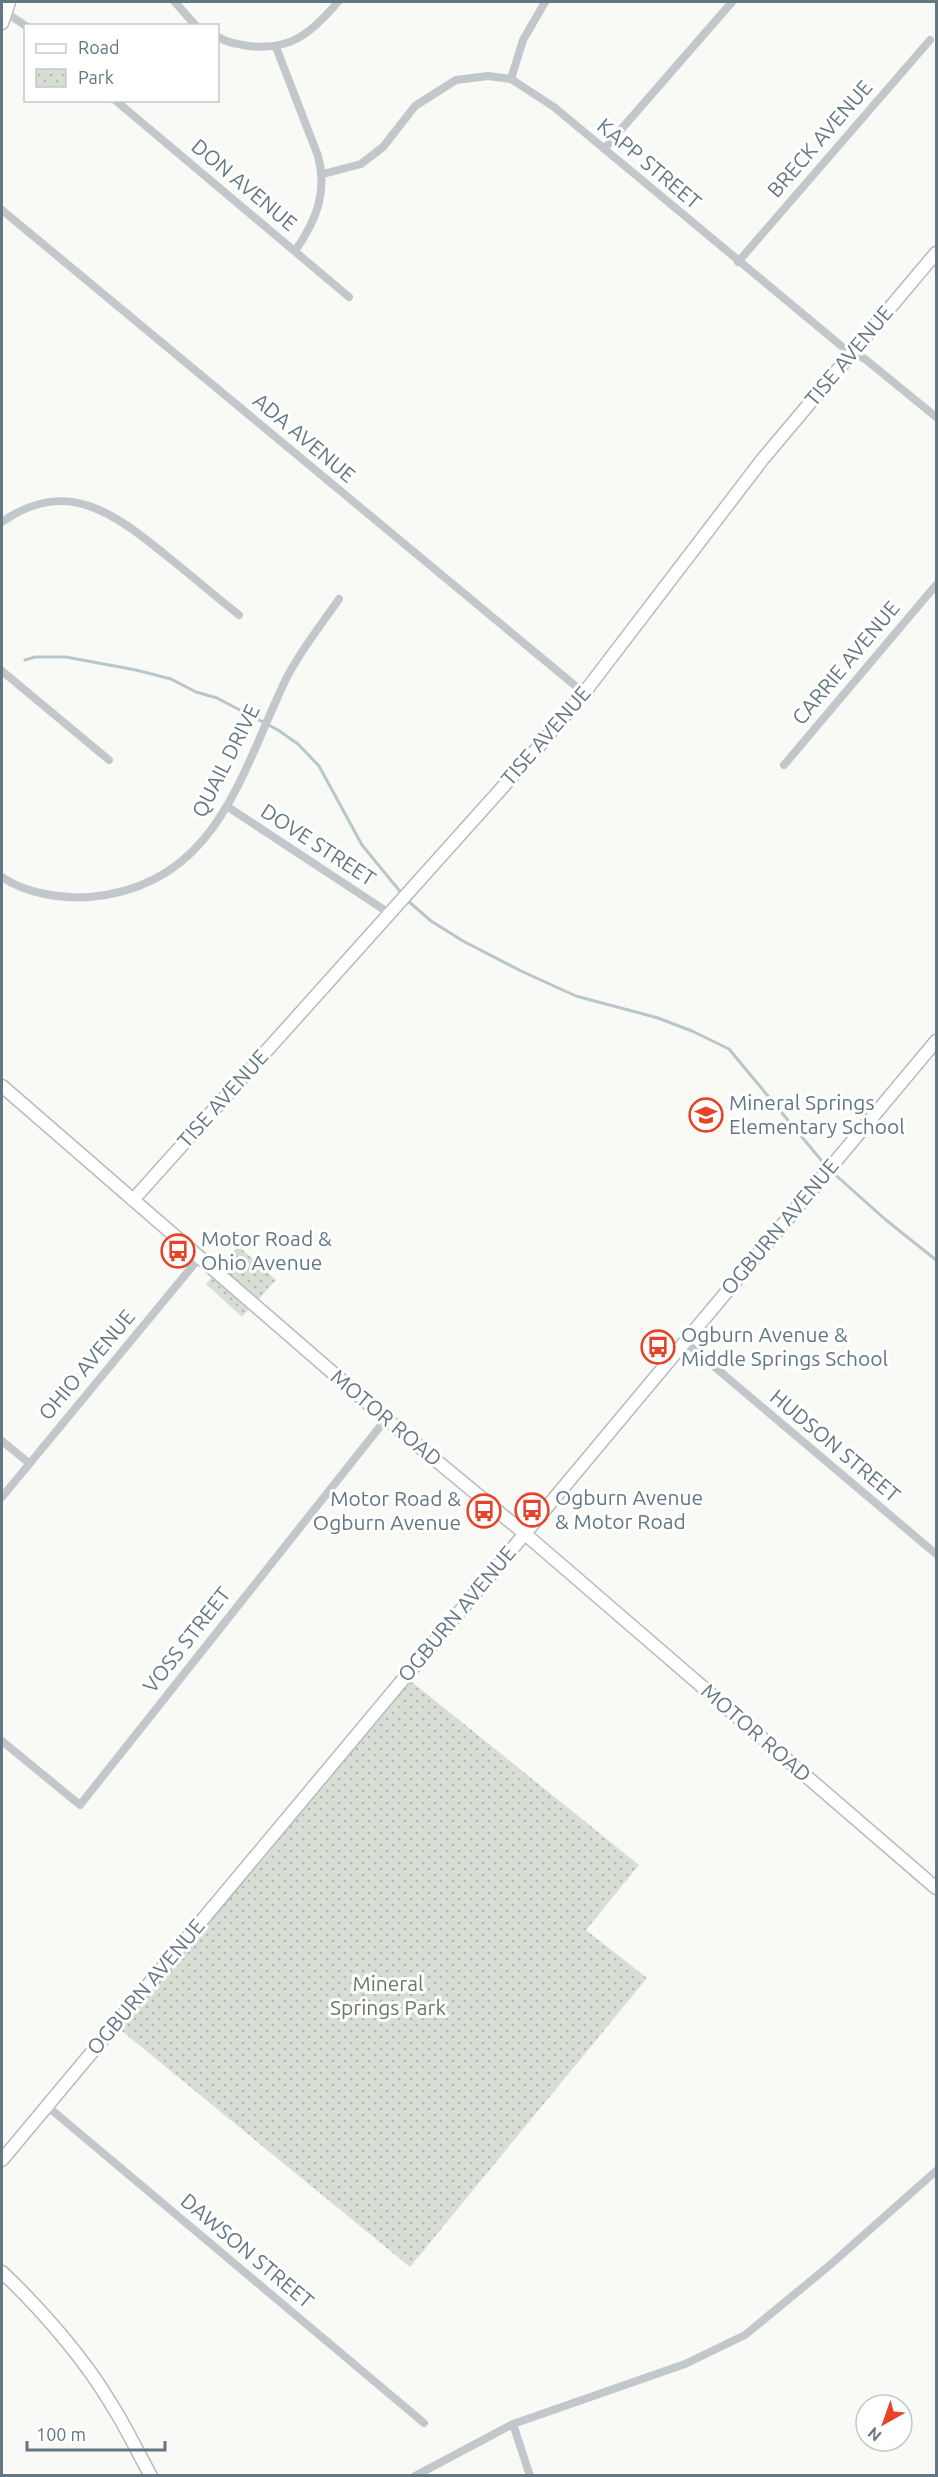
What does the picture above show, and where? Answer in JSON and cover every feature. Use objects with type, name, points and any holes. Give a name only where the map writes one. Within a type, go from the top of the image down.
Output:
[{"type":"street","points":[[175,2],[194,24]]},
{"type":"street","points":[[219,38],[229,43],[276,47],[301,37],[321,21],[338,2]]},
{"type":"street","points":[[511,79],[523,40],[545,2]]},
{"type":"street","points":[[604,149],[732,2]]},
{"type":"street","points":[[4,11],[24,25]]},
{"type":"street","name":"BRECK AVENUE","points":[[738,262],[930,40]]},
{"type":"street","points":[[276,47],[323,174],[319,202],[308,233],[295,251]]},
{"type":"street","name":"KAPP STREET","points":[[323,174],[361,164],[383,147],[415,106],[456,80],[488,76],[511,79],[554,107],[845,349],[865,359],[936,417]]},
{"type":"street","name":"DON AVENUE","points":[[117,102],[349,297]]},
{"type":"street","name":"ADA AVENUE","points":[[2,210],[584,693]]},
{"type":"street","name":"TISE AVENUE","points":[[133,1200],[535,751],[584,693],[756,469],[936,253]]},
{"type":"street","points":[[2,522],[26,507],[51,501],[96,506],[143,536],[239,615]]},
{"type":"street","name":"CARRIE AVENUE","points":[[784,765],[936,585]]},
{"type":"street","name":"QUAIL DRIVE","points":[[2,877],[18,886],[64,896],[98,896],[128,889],[158,877],[186,859],[204,841],[228,807],[288,676],[339,599]]},
{"type":"street","points":[[2,671],[109,760]]},
{"type":"street","name":"DOVE STREET","points":[[228,807],[389,913]]},
{"type":"street","name":"OGBURN AVENUE","points":[[2,2160],[936,1041]]},
{"type":"street","name":"MOTOR ROAD","points":[[2,1086],[386,1419],[524,1533],[936,1888]]},
{"type":"street","name":"OHIO AVENUE","points":[[2,1497],[200,1257]]},
{"type":"street","name":"HUDSON STREET","points":[[684,1341],[936,1554]]},
{"type":"street","name":"VOSS STREET","points":[[2,1741],[80,1805],[386,1419]]},
{"type":"street","points":[[2,1441],[29,1463]]},
{"type":"street","name":"DAWSON STREET","points":[[46,2106],[424,2423]]},
{"type":"street","points":[[415,2475],[513,2424],[685,2364],[746,2335],[936,2171]]},
{"type":"street","points":[[2,2272],[27,2295],[67,2343],[112,2405],[151,2475]]},
{"type":"street","points":[[513,2424],[530,2475]]},
{"type":"green space","points":[[238,1246],[276,1280],[242,1317],[206,1284]]},
{"type":"green space","name":"Mineral Springs Park","points":[[407,1678],[639,1865],[586,1930],[647,1978],[410,2267],[117,2027]]},
{"type":"waterway","points":[[25,660],[35,657],[66,657],[171,679],[196,692],[217,698],[278,730],[298,744],[319,766],[362,845],[403,895]]},
{"type":"waterway","points":[[407,900],[431,921],[463,941],[521,971],[576,996],[658,1018],[729,1049],[826,1166]]},
{"type":"waterway","points":[[831,1171],[886,1220],[936,1260]]},
{"type":"place","name":"Mineral Springs Elementary School","points":[[706,1115]]},
{"type":"place","name":"Motor Road & Ohio Avenue","points":[[178,1251]]},
{"type":"place","name":"Ogburn Avenue & Middle Springs School","points":[[658,1347]]},
{"type":"place","name":"Ogburn Avenue & Motor Road","points":[[532,1510]]},
{"type":"place","name":"Motor Road & Ogburn Avenue","points":[[484,1511]]}]
